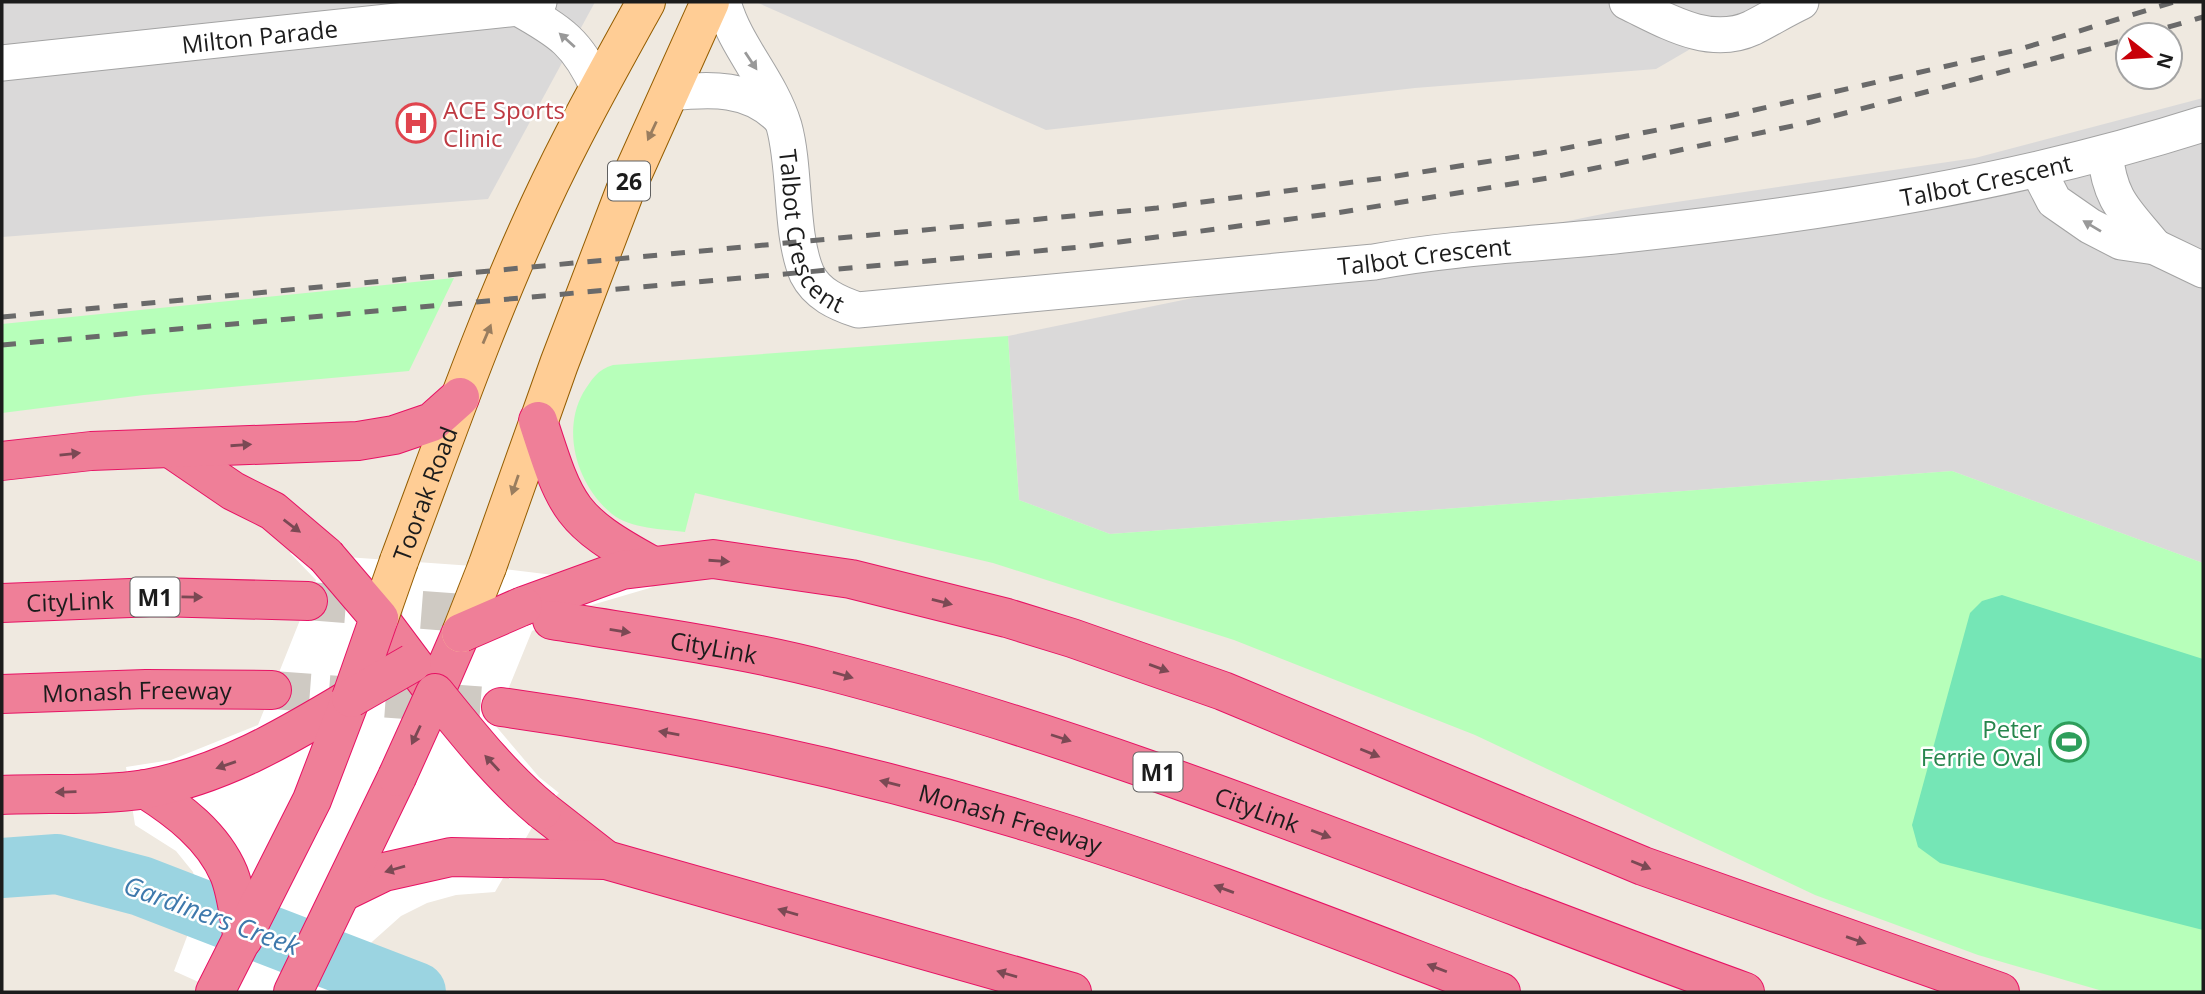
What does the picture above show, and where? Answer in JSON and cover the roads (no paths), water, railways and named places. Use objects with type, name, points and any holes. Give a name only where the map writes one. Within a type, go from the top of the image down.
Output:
[{"type":"highway","points":[[2,461],[91,451],[358,441],[394,435],[432,422],[460,397]]},
{"type":"highway","points":[[538,421],[557,481],[572,509],[598,534],[651,565]]},
{"type":"highway","points":[[173,450],[233,491],[272,511],[326,555],[379,618],[483,753],[517,789],[606,860]]},
{"type":"highway","points":[[2,795],[137,789],[250,756],[461,634],[594,579],[651,565],[713,559],[851,579],[1072,638],[1223,691],[1643,866],[2000,992]]},
{"type":"highway","name":"CityLink","points":[[2,603],[156,597],[308,601]]},
{"type":"highway","name":"Toorak Road","points":[[216,991],[325,771],[379,618]]},
{"type":"highway","name":"CityLink","points":[[552,621],[702,645],[822,669],[1063,738],[1745,992]]},
{"type":"highway","name":"26","points":[[293,992],[343,892],[461,634]]},
{"type":"highway","name":"Monash Freeway","points":[[2,694],[146,689],[272,690]]},
{"type":"highway","name":"Monash Freeway","points":[[501,707],[681,735],[785,756],[912,788],[1029,822],[1146,861],[1501,992]]},
{"type":"highway","points":[[137,789],[187,819],[216,851],[230,876],[243,939]]},
{"type":"highway","points":[[343,892],[384,872],[451,857],[606,860],[1072,992]]},
{"type":"main road","name":"Toorak Road","points":[[379,618],[460,397],[539,208],[598,88],[646,2]]},
{"type":"main road","name":"26","points":[[461,634],[625,191],[710,2]]},
{"type":"street","name":"Talbot Crescent","points":[[723,2],[734,34],[765,81],[787,138],[797,223],[808,275],[830,298],[858,310],[1632,234],[1806,213],[2038,170],[2203,124]]},
{"type":"street","points":[[1627,2],[1690,30],[1721,35],[1752,28],[1801,2]]},
{"type":"street","name":"Milton Parade","points":[[2,63],[528,5],[585,58],[598,88]]},
{"type":"street","name":"Talbot Crescent","points":[[669,93],[709,90],[736,92],[763,102],[781,119]]},
{"type":"street","points":[[2105,153],[2113,194],[2121,208],[2155,247]]},
{"type":"street","points":[[2038,170],[2054,201],[2082,221],[2121,242],[2155,247],[2203,270]]},
{"type":"waterway","name":"Gardiners Creek","points":[[2,868],[57,864],[141,886],[416,992]]},
{"type":"tunnel","points":[[308,601],[501,616]]},
{"type":"tunnel","points":[[272,690],[501,707]]},
{"type":"railway","points":[[2,317],[1157,208],[1384,178],[1541,153],[1733,115],[2017,50],[2174,2]]},
{"type":"railway","points":[[2184,23],[2203,17]]},
{"type":"railway","points":[[2,345],[1082,247],[1336,213],[1554,177],[1811,122],[2114,43]]},
{"type":"place","name":"ACE Sports Clinic","points":[[416,123]]},
{"type":"place","name":"Peter Ferrie Oval","points":[[2069,742]]}]
